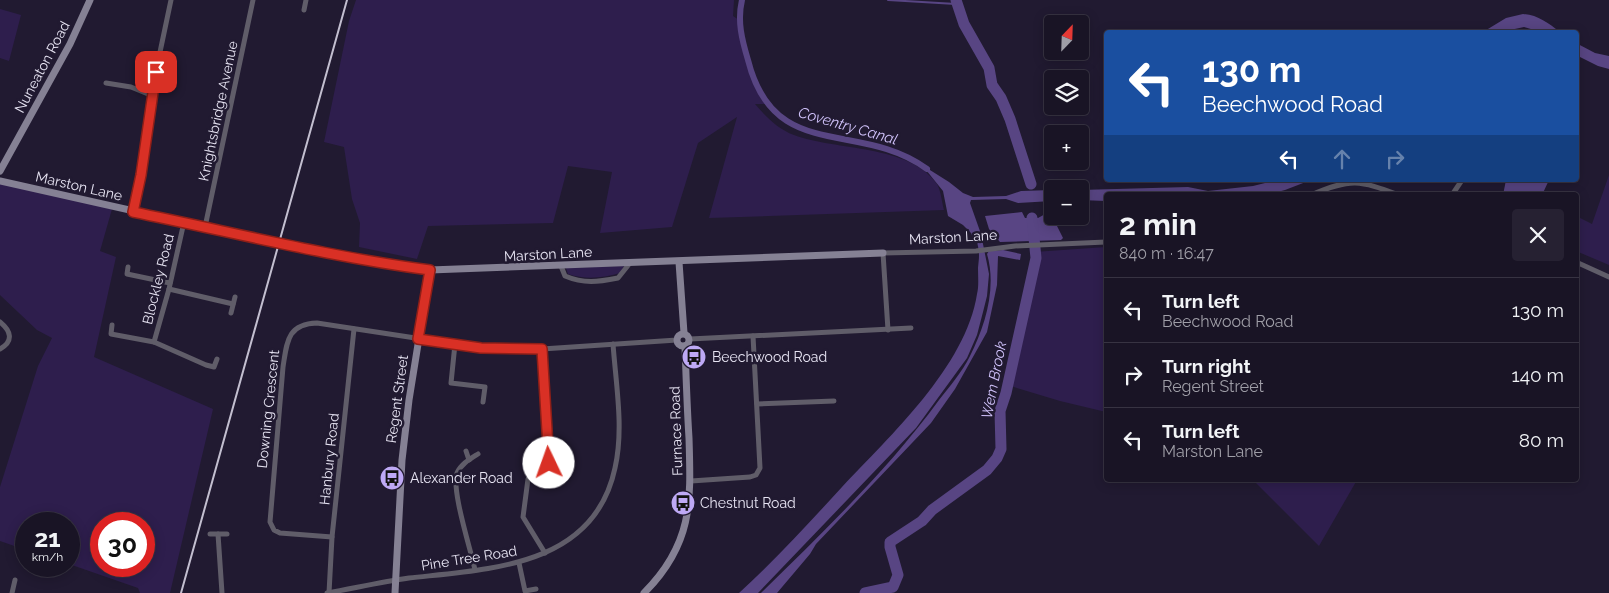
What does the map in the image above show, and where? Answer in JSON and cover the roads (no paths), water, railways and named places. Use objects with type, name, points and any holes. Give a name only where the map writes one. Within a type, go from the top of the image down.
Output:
[{"type":"street","name":"Nuneaton Road","points":[[0,171],[70,44],[90,0]]},
{"type":"street","points":[[133,212],[171,0]]},
{"type":"street","name":"Knightsbridge Avenue","points":[[205,226],[253,0]]},
{"type":"street","points":[[304,10],[306,0]]},
{"type":"street","points":[[106,83],[131,87],[153,96]]},
{"type":"street","name":"Marston Lane","points":[[0,181],[133,212],[205,226],[295,248],[430,270],[883,253],[976,252],[1040,244],[1104,242]]},
{"type":"street","points":[[1319,192],[1343,183],[1354,182],[1390,192]]},
{"type":"street","name":"Blockley Road","points":[[154,342],[184,222]]},
{"type":"street","points":[[883,253],[888,330]]},
{"type":"street","points":[[679,262],[684,333],[688,336],[687,342]]},
{"type":"street","name":"Marston Lane","points":[[561,266],[565,276],[579,281],[594,283],[618,278],[630,263]]},
{"type":"street","points":[[1579,263],[1609,277]]},
{"type":"street","points":[[128,267],[127,274],[233,304]]},
{"type":"street","name":"Regent Street","points":[[395,593],[402,460],[418,339],[430,270]]},
{"type":"street","points":[[231,313],[234,297]]},
{"type":"street","points":[[0,322],[9,329],[10,334],[5,345],[0,349]]},
{"type":"street","name":"Downing Crescent","points":[[332,537],[280,533],[274,530],[270,522],[286,343],[292,331],[305,323],[317,323],[418,339]]},
{"type":"street","points":[[112,325],[111,334],[154,342],[206,366],[214,367],[217,359]]},
{"type":"street","points":[[677,340],[680,345],[687,342],[753,336],[911,328]]},
{"type":"street","name":"Hanbury Road","points":[[328,593],[332,537],[354,329]]},
{"type":"street","points":[[677,340],[679,335],[684,333]]},
{"type":"street","points":[[691,480],[739,479],[756,474],[760,468],[753,336]]},
{"type":"street","points":[[418,339],[481,348],[542,349],[677,340]]},
{"type":"street","name":"Furnace Road","points":[[644,593],[663,571],[678,546],[689,509],[691,480],[687,342]]},
{"type":"street","points":[[455,344],[451,383],[485,387],[483,402]]},
{"type":"street","name":"Pine Tree Road","points":[[396,580],[505,567],[519,563],[546,553],[567,541],[585,525],[598,510],[612,481],[619,442],[613,344]]},
{"type":"street","points":[[542,349],[549,463]]},
{"type":"street","points":[[757,404],[834,401]]},
{"type":"street","points":[[466,451],[469,460]]},
{"type":"street","points":[[475,570],[458,502],[456,481],[457,473],[462,465],[478,454]]},
{"type":"street","points":[[528,479],[523,517],[546,553]]},
{"type":"street","points":[[210,534],[228,534]]},
{"type":"street","points":[[218,534],[222,593]]},
{"type":"street","points":[[519,563],[525,591],[536,589]]},
{"type":"street","points":[[12,593],[15,580]]},
{"type":"street","points":[[328,593],[396,580]]},
{"type":"waterway","name":"Coventry Canal","points":[[742,0],[740,23],[748,60],[760,92],[777,114],[798,127],[822,135],[901,154],[927,169]]},
{"type":"waterway","points":[[888,0],[956,4]]},
{"type":"waterway","name":"Wem Brook","points":[[956,0],[964,24],[989,68],[992,85],[1001,98],[1010,119],[1031,184]]},
{"type":"waterway","name":"Wem Brook","points":[[865,593],[893,587],[898,575],[890,542],[922,521],[932,510],[987,470],[997,458],[1001,449],[1000,411],[1006,393],[1036,258],[1032,218]]},
{"type":"railway","points":[[181,593],[347,0]]},
{"type":"place","name":"Beechwood Road","points":[[694,357]]},
{"type":"place","name":"Alexander Road","points":[[392,478]]},
{"type":"place","name":"Chestnut Road","points":[[683,503]]}]
